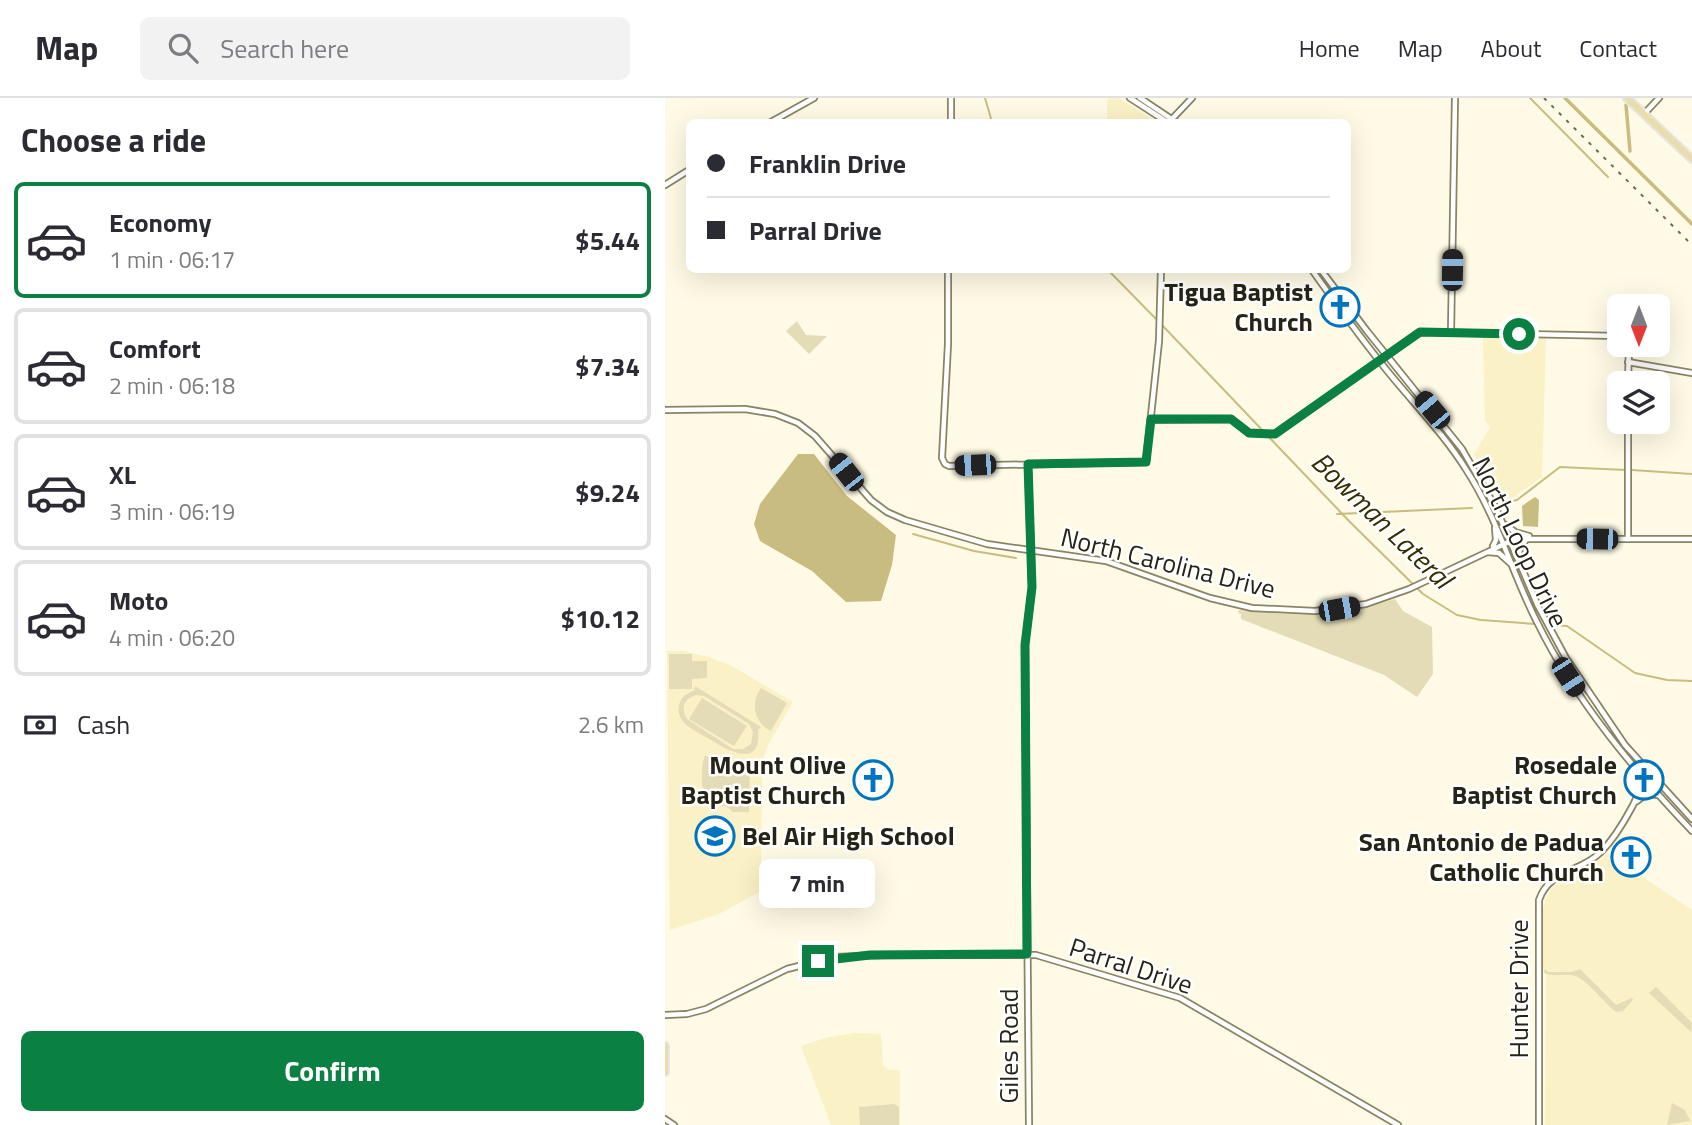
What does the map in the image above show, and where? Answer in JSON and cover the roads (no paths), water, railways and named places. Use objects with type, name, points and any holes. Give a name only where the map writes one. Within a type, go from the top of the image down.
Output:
[{"type":"main road","points":[[1627,98],[1691,156]]},
{"type":"main road","points":[[665,1046],[665,1072]]},
{"type":"street","points":[[776,119],[814,98]]},
{"type":"street","points":[[951,98],[951,119]]},
{"type":"street","points":[[1130,98],[1167,119]]},
{"type":"street","points":[[1140,98],[1168,119]]},
{"type":"street","points":[[1174,119],[1192,98]]},
{"type":"street","points":[[1451,332],[1455,98]]},
{"type":"street","points":[[1644,114],[1659,98]]},
{"type":"street","points":[[665,185],[686,172]]},
{"type":"street","points":[[949,273],[943,463],[949,466],[1146,462],[1160,329],[1161,273]]},
{"type":"street","name":"North Loop Drive","points":[[1314,273],[1379,362],[1453,450],[1468,472],[1494,520],[1534,617],[1577,692],[1621,752],[1692,831]]},
{"type":"street","name":"North Loop Drive","points":[[1323,273],[1445,427],[1474,468],[1511,540],[1550,631],[1608,722],[1650,774],[1692,819]]},
{"type":"street","points":[[1151,419],[1231,419],[1249,433],[1271,435],[1420,332],[1607,336]]},
{"type":"street","points":[[1628,357],[1628,371]]},
{"type":"street","points":[[1628,362],[1692,373]]},
{"type":"street","name":"North Carolina Drive","points":[[665,410],[753,410],[788,419],[815,436],[863,492],[896,516],[973,541],[1113,563],[1237,606],[1315,611],[1371,602],[1409,589],[1503,542],[1531,537],[1692,539]]},
{"type":"street","points":[[1628,434],[1628,539]]},
{"type":"street","name":"Giles Road","points":[[1028,464],[1031,550],[1031,602],[1025,645],[1028,1125]]},
{"type":"street","points":[[1468,472],[1474,468]]},
{"type":"street","points":[[1490,549],[1496,540],[1494,520]]},
{"type":"street","points":[[1502,521],[1515,532],[1531,537]]},
{"type":"street","points":[[1518,557],[1521,545],[1531,537]]},
{"type":"street","points":[[1483,553],[1499,553],[1513,566]]},
{"type":"street","name":"Hunter Drive","points":[[1539,1125],[1539,900],[1544,888],[1556,877],[1601,852],[1634,804],[1650,774]]},
{"type":"street","points":[[1634,804],[1646,794],[1658,796]]},
{"type":"street","name":"Parral Drive","points":[[665,1015],[687,1014],[706,1009],[787,969],[835,957],[1027,954],[1180,998],[1398,1125]]},
{"type":"street","points":[[665,1119],[674,1125]]},
{"type":"waterway","name":"Bowman Lateral","points":[[985,98],[991,119]]},
{"type":"waterway","points":[[1530,98],[1608,177]]},
{"type":"waterway","points":[[1565,98],[1692,224]]},
{"type":"waterway","points":[[1626,105],[1630,151]]},
{"type":"waterway","name":"Bowman Lateral","points":[[1111,273],[1157,320]]},
{"type":"waterway","name":"Bowman Lateral","points":[[1161,324],[1350,522],[1423,594],[1457,615],[1481,620],[1535,624]]},
{"type":"waterway","points":[[1503,503],[1517,500],[1560,467],[1626,470]]},
{"type":"waterway","points":[[1632,470],[1692,474]]},
{"type":"waterway","points":[[1337,514],[1472,508]]},
{"type":"waterway","points":[[913,534],[974,551],[1016,558]]},
{"type":"waterway","name":"Bowman Lateral","points":[[1551,625],[1567,626],[1635,673],[1667,680],[1692,681]]},
{"type":"railway","points":[[1544,98],[1692,245]]},
{"type":"place","name":"Tigua Baptist Church","points":[[1340,307]]},
{"type":"place","name":"Mount Olive Baptist Church","points":[[873,780]]},
{"type":"place","name":"Rosedale Baptist Church","points":[[1644,780]]},
{"type":"place","name":"Bel Air High School","points":[[715,836]]},
{"type":"place","name":"San Antonio de Padua Catholic Church","points":[[1631,857]]}]
